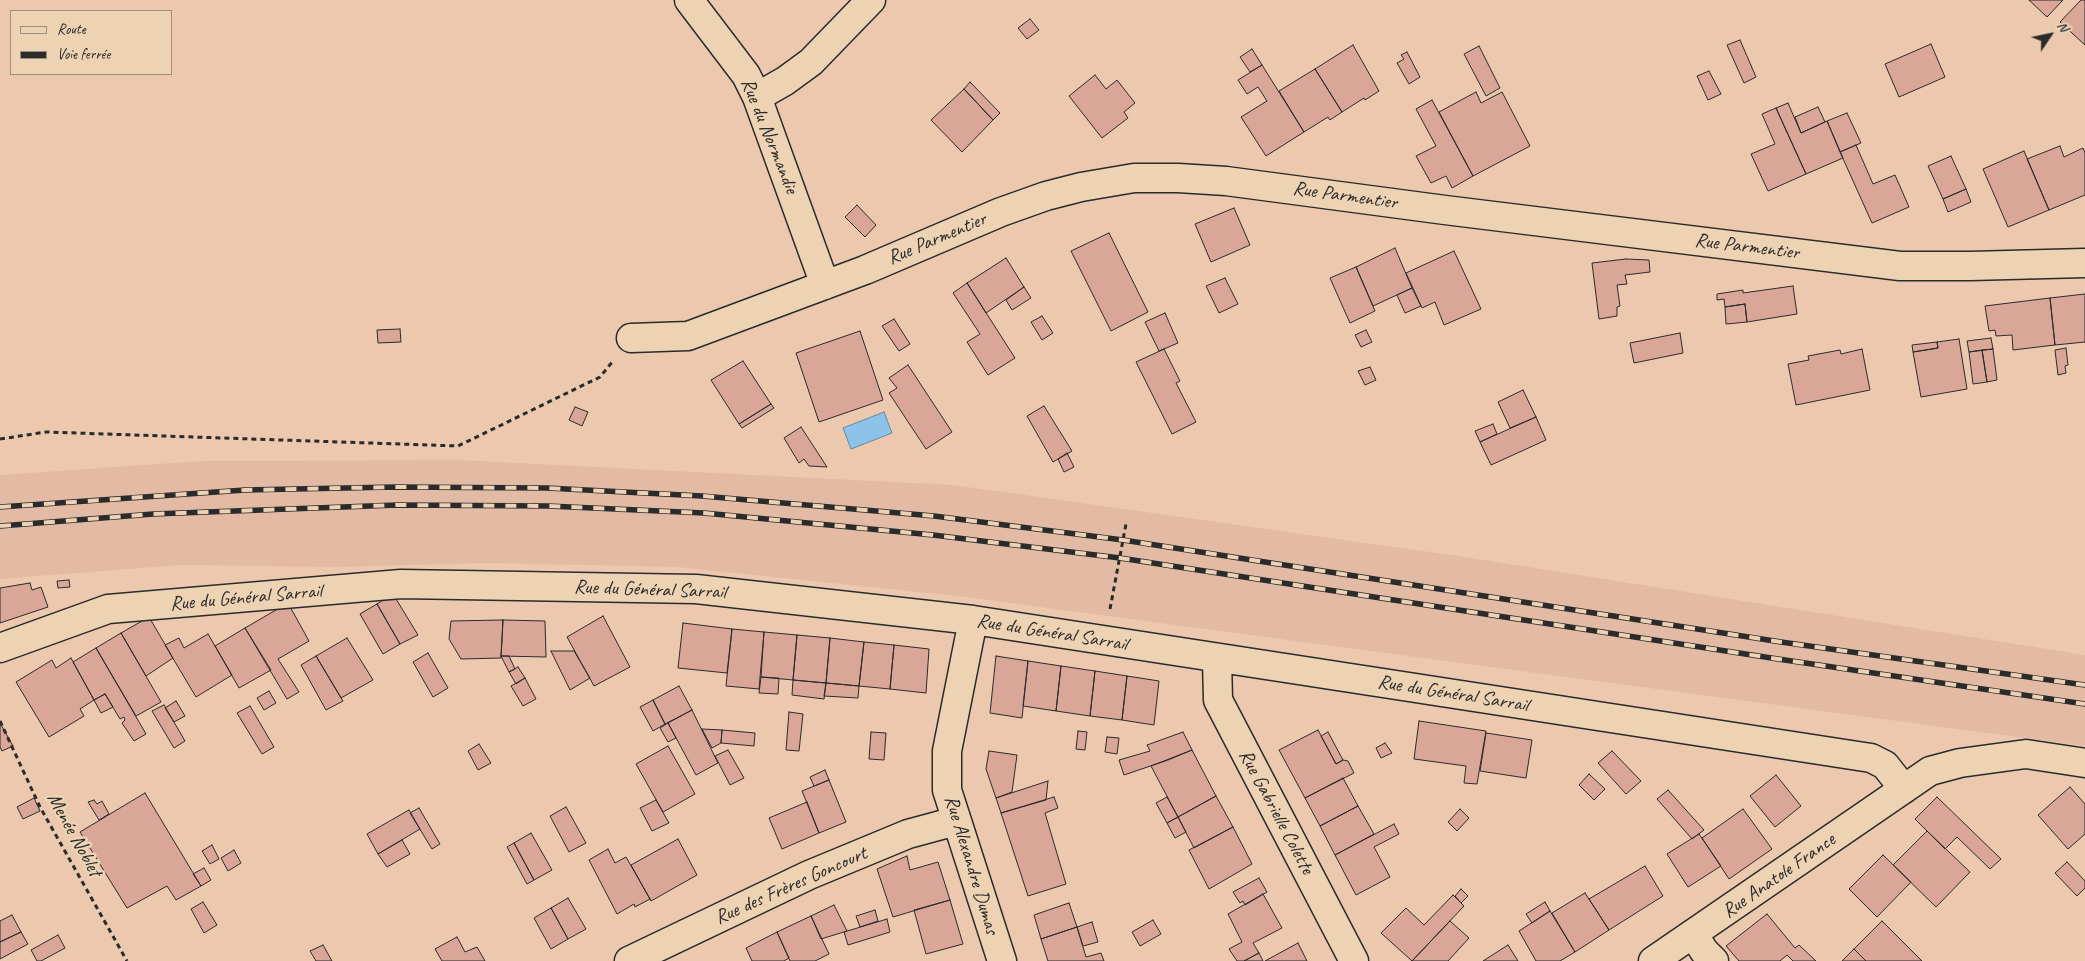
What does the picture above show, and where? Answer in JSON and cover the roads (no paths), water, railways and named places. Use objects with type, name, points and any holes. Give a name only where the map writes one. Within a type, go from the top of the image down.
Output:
[{"type":"street","name":"Rue du Normandie","points":[[689,0],[746,76],[757,97],[825,285]]},
{"type":"street","points":[[757,97],[785,81],[811,62],[870,0]]},
{"type":"street","name":"Rue Parmentier","points":[[631,338],[688,336],[825,285],[993,215],[1046,196],[1081,187],[1134,178],[1178,178],[1236,182],[1900,266],[2085,263]]},
{"type":"street","name":"Rue du Général Sarrail","points":[[0,648],[108,609],[401,584],[696,589],[972,620],[1870,758],[1885,764],[1904,789]]},
{"type":"street","name":"Rue Alexandre Dumas","points":[[972,620],[947,751],[947,790],[1002,961]]},
{"type":"street","name":"Rue Gabrielle Colette","points":[[1217,659],[1218,700],[1354,961]]},
{"type":"street","points":[[1904,789],[1930,771],[1986,759],[2026,754],[2085,763]]},
{"type":"street","name":"Rue Anatole France","points":[[1653,961],[1694,935],[1904,789]]},
{"type":"street","name":"Rue des Frères Goncourt","points":[[629,961],[809,875],[908,834],[956,821]]},
{"type":"street","points":[[1694,935],[1704,951],[1714,961]]},
{"type":"water","points":[[884,412],[892,433],[851,449],[843,428]]},
{"type":"railway","points":[[0,507],[245,490],[395,487],[547,488],[702,496],[934,516],[1123,540],[1781,642],[2085,685]]},
{"type":"railway","points":[[0,526],[153,514],[397,505],[548,506],[704,513],[933,535],[1120,558],[2085,704]]}]
